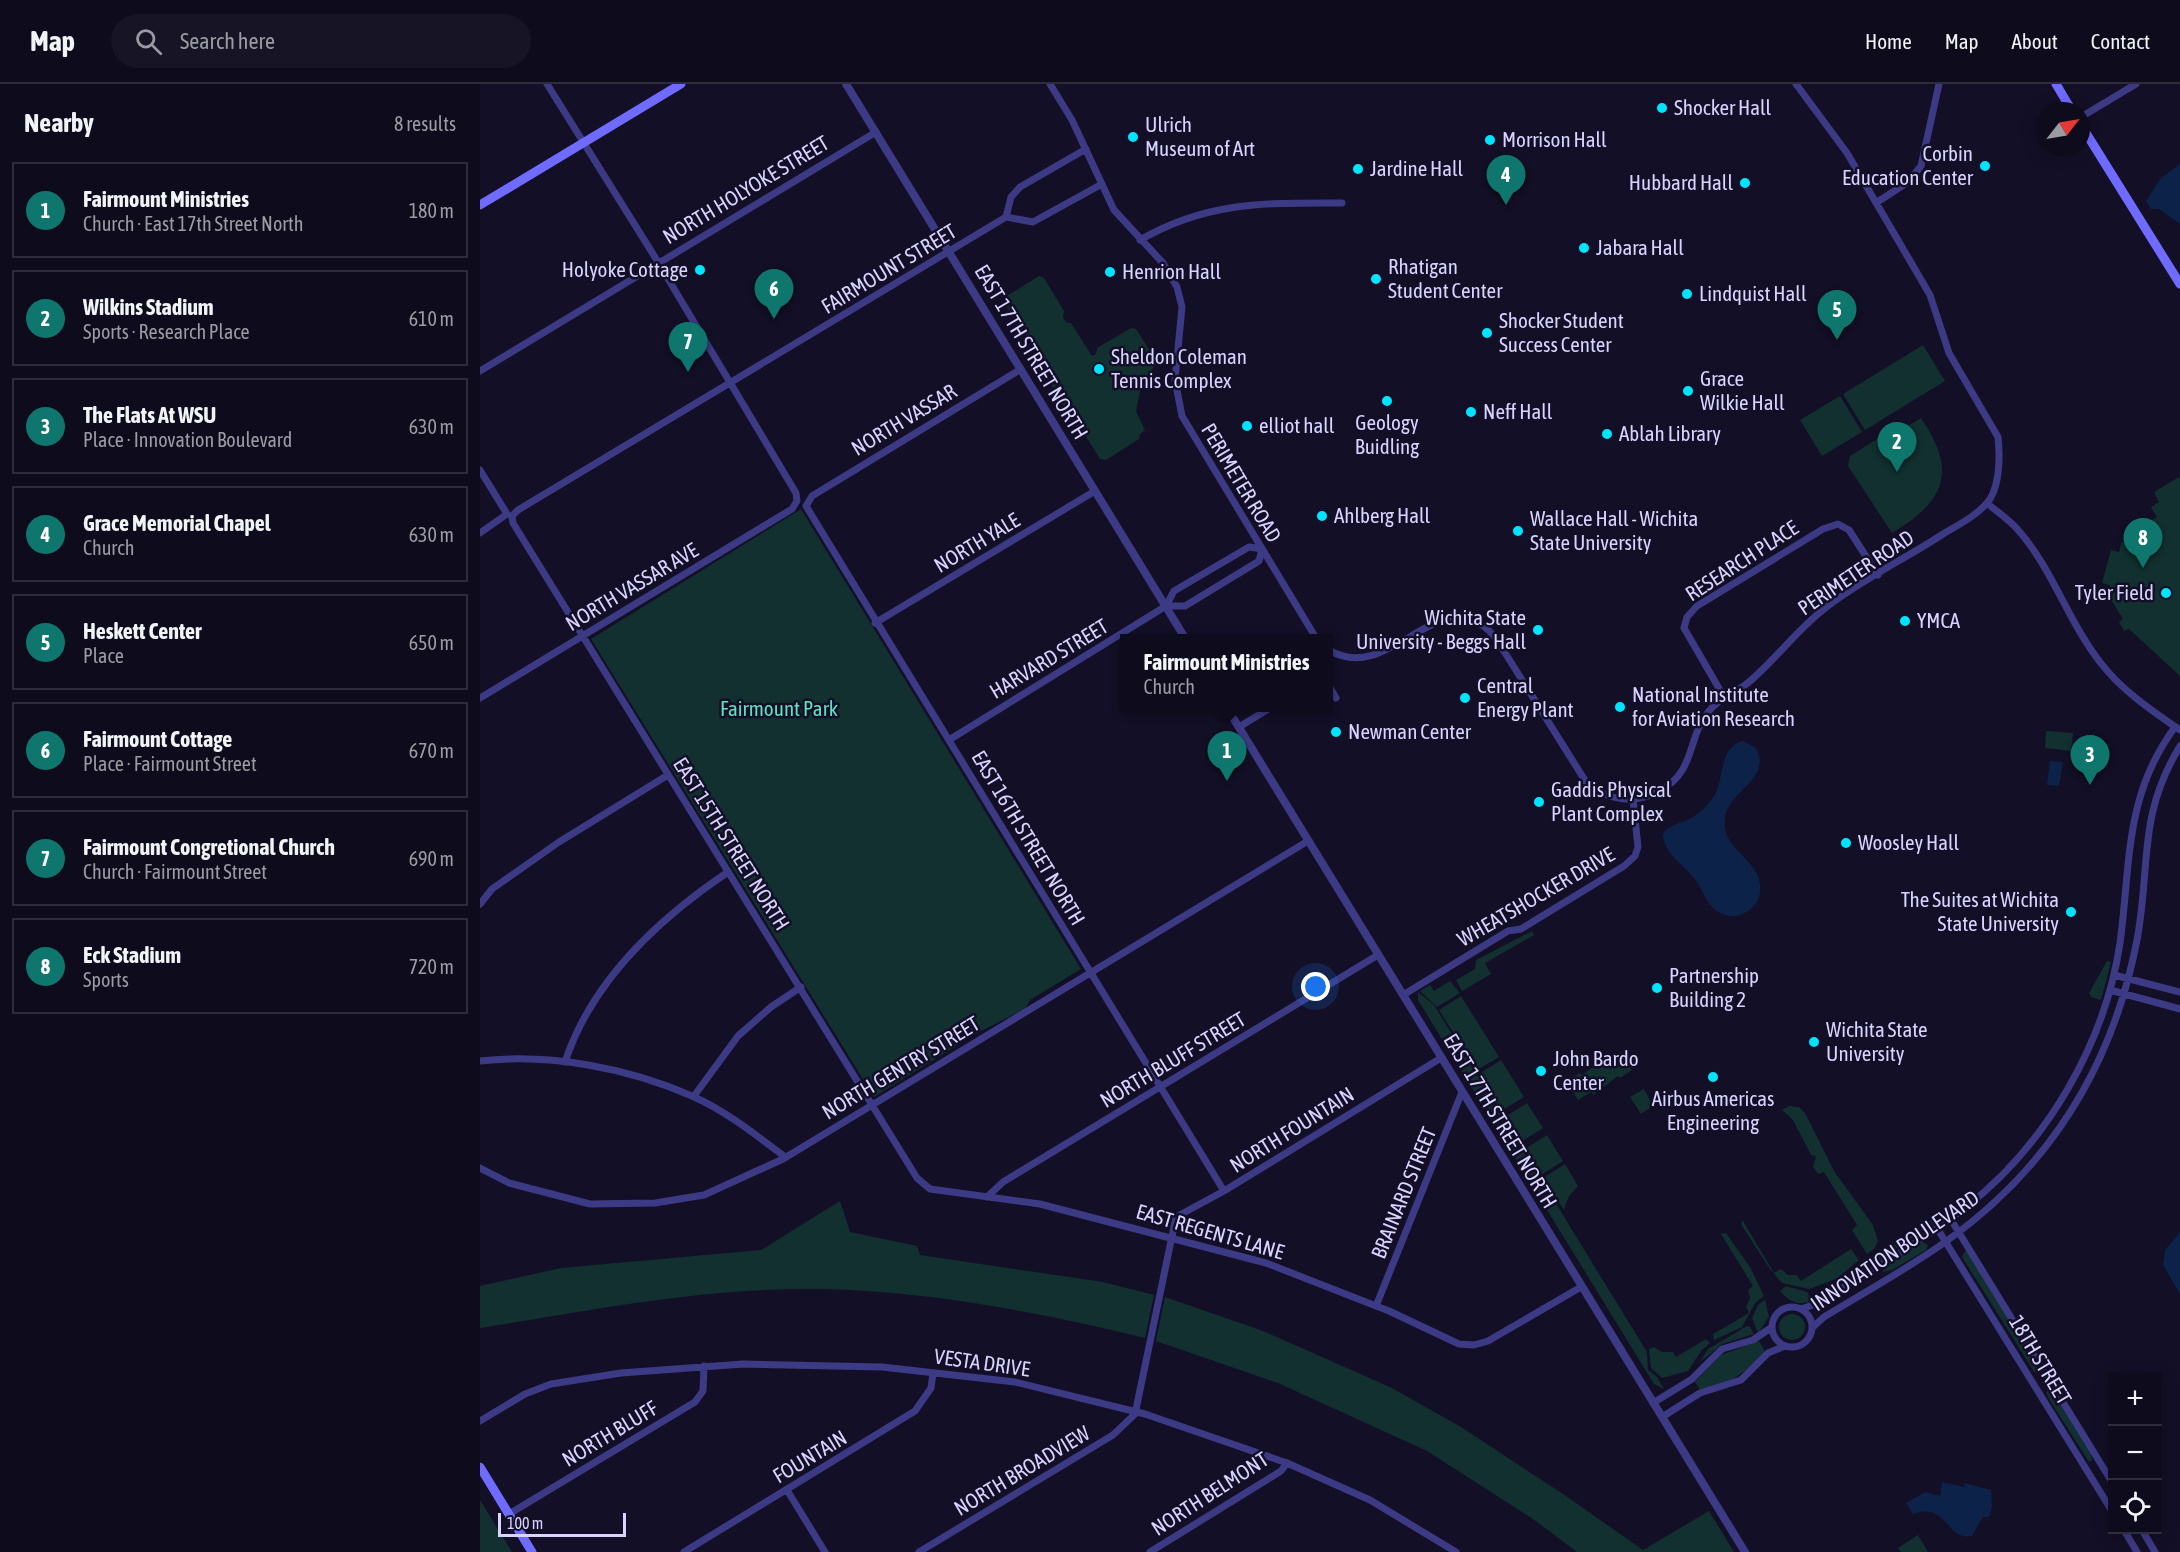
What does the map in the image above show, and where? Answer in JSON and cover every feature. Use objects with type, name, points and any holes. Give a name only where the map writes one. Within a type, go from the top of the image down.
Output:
[{"type":"main road","points":[[480,205],[681,84]]},
{"type":"main road","points":[[2056,84],[2067,102]]},
{"type":"main road","points":[[2090,139],[2180,284]]},
{"type":"main road","points":[[480,1467],[532,1552]]},
{"type":"street","points":[[547,84],[731,382]]},
{"type":"street","name":"EAST 17TH STREET NORTH","points":[[846,84],[1182,634]]},
{"type":"street","name":"PERIMETER ROAD","points":[[1050,84],[1086,149],[1114,210],[1163,263],[1177,287],[1182,307],[1175,380],[1182,416],[1313,634]]},
{"type":"street","points":[[1796,84],[1847,153],[1930,295],[1949,353],[1998,437],[1995,485],[1987,503],[2024,536],[2105,669],[2121,685],[2177,728]]},
{"type":"street","points":[[1876,203],[1908,182],[1921,166],[1939,84]]},
{"type":"street","points":[[2090,112],[2136,84]]},
{"type":"street","name":"NORTH HOLYOKE STREET","points":[[480,371],[876,132]]},
{"type":"street","points":[[1086,149],[1020,187],[1011,197],[1006,217],[1033,222],[1102,184]]},
{"type":"street","points":[[1140,240],[1164,226],[1214,209],[1260,204],[1342,203]]},
{"type":"street","name":"FAIRMOUNT STREET","points":[[480,533],[664,420],[1006,217]]},
{"type":"street","name":"NORTH VASSAR","points":[[806,502],[858,467],[1021,369]]},
{"type":"street","name":"NORTH VASSAR AVE","points":[[480,698],[792,509],[797,501],[796,493],[731,382]]},
{"type":"street","name":"EAST 15TH STREET NORTH","points":[[480,470],[801,987],[916,1178],[926,1186]]},
{"type":"street","name":"NORTH YALE","points":[[876,622],[1095,491]]},
{"type":"street","name":"EAST 16TH STREET NORTH","points":[[806,502],[807,510],[1224,1191]]},
{"type":"street","name":"PERIMETER ROAD","points":[[1333,652],[1343,658],[1369,658],[1379,655],[1437,621],[1458,618],[1476,622],[1497,640],[1586,782],[1608,796],[1633,799],[1661,791],[1678,776],[1691,756],[1701,722],[1711,708],[1757,675],[1825,608],[1957,526],[1987,503]]},
{"type":"street","name":"RESEARCH PLACE","points":[[1724,697],[1683,628],[1687,616],[1697,606],[1823,530],[1838,524],[1850,530],[1878,575]]},
{"type":"street","points":[[1249,547],[1262,549],[1259,561],[1185,606],[1166,606],[1174,591],[1249,547]]},
{"type":"street","name":"HARVARD STREET","points":[[1121,634],[1166,606]]},
{"type":"street","name":"HARVARD STREET","points":[[949,740],[1120,634]]},
{"type":"street","points":[[1333,693],[1336,698]]},
{"type":"street","name":"EAST 17TH STREET NORTH","points":[[1230,712],[1745,1552]]},
{"type":"street","points":[[1239,727],[1263,712]]},
{"type":"street","name":"INNOVATION BOULEVARD","points":[[1653,1403],[1692,1379],[1722,1349],[1753,1340],[1772,1327],[1775,1316],[1782,1310],[1791,1307],[1801,1309],[1816,1304],[1937,1228],[2005,1170],[2053,1111],[2088,1048],[2110,990],[2114,975],[2135,809],[2144,779],[2177,728]]},
{"type":"street","name":"INNOVATION BOULEVARD","points":[[1662,1417],[1700,1393],[1741,1380],[1768,1353],[1785,1346],[1803,1344],[1812,1328],[1824,1317],[1960,1231],[2003,1196],[2060,1129],[2097,1066],[2125,994],[2138,932],[2150,819],[2160,785],[2180,747]]},
{"type":"street","points":[[480,904],[492,889],[559,842],[668,775]]},
{"type":"street","name":"WHEATSHOCKER DRIVE","points":[[1403,994],[1508,931],[1521,929],[1624,866],[1635,856],[1638,847],[1633,799]]},
{"type":"street","name":"NORTH GENTRY STREET","points":[[480,1168],[509,1183],[590,1204],[655,1203],[704,1195],[757,1173],[785,1157],[1308,841]]},
{"type":"street","points":[[565,1062],[575,1034],[615,970],[682,903],[728,872]]},
{"type":"street","name":"NORTH BLUFF STREET","points":[[987,1197],[1003,1182],[1378,955]]},
{"type":"street","points":[[2114,975],[2180,992]]},
{"type":"street","points":[[693,1096],[738,1036],[771,1007],[801,987]]},
{"type":"street","points":[[2110,990],[2180,1009]]},
{"type":"street","name":"NORTH FOUNTAIN","points":[[1172,1238],[1176,1217],[1224,1191],[1441,1058]]},
{"type":"street","points":[[480,1061],[565,1062],[640,1077],[693,1096],[745,1126],[785,1157]]},
{"type":"street","name":"BRAINARD STREET","points":[[1376,1306],[1462,1092]]},
{"type":"street","name":"EAST REGENTS LANE","points":[[926,1186],[930,1189],[1040,1204],[1266,1263],[1376,1306],[1459,1344],[1474,1345],[1488,1341],[1581,1287]]},
{"type":"street","name":"18TH STREET","points":[[1950,1218],[2111,1480]]},
{"type":"street","name":"18TH STREET","points":[[1937,1228],[1947,1240],[2108,1504]]},
{"type":"street","points":[[1135,1411],[1172,1238]]},
{"type":"street","name":"INNOVATION BOULEVARD","points":[[1801,1309],[1809,1317],[1812,1328]]},
{"type":"street","points":[[1772,1327],[1777,1341],[1785,1346]]},
{"type":"street","name":"VESTA DRIVE","points":[[480,1421],[525,1394],[551,1384],[621,1373],[704,1366],[743,1364],[882,1367],[1015,1382],[1135,1411],[1287,1462],[1370,1500],[1456,1552]]},
{"type":"street","name":"NORTH BLUFF","points":[[509,1514],[695,1402],[703,1391],[704,1366]]},
{"type":"street","name":"FOUNTAIN","points":[[684,1552],[915,1410],[931,1388],[933,1373]]},
{"type":"street","name":"NORTH BROADVIEW","points":[[919,1552],[1113,1435],[1135,1411]]},
{"type":"street","name":"NORTH BELMONT","points":[[1155,1551],[1281,1471],[1287,1462]]},
{"type":"street","points":[[787,1490],[825,1552]]},
{"type":"street","points":[[2126,1534],[2137,1552]]},
{"type":"street","points":[[2144,1534],[2155,1552]]},
{"type":"green space","name":"Sheldon Coleman Tennis Complex","points":[[1039,276],[1044,278],[1064,311],[1063,317],[1066,322],[1071,323],[1092,356],[1096,354],[1097,348],[1131,328],[1136,329],[1157,362],[1152,370],[1155,379],[1141,387],[1136,411],[1145,430],[1140,434],[1139,439],[1106,460],[1100,459],[1080,427],[1077,428],[1051,385],[1052,381],[1032,347],[1032,342],[1024,335],[1004,302],[1005,297]]},
{"type":"green space","points":[[1923,345],[1945,381],[1865,430],[1843,394]]},
{"type":"green space","points":[[1840,396],[1862,432],[1822,456],[1800,420]]},
{"type":"green space","points":[[1921,418],[1940,454],[1942,470],[1940,484],[1934,497],[1924,509],[1892,533],[1848,466],[1850,456],[1880,437],[1885,440]]},
{"type":"green space","points":[[2179,477],[2180,676],[2129,629],[2124,631],[2119,622],[2123,619],[2108,595],[2110,585],[2102,583],[2111,550],[2119,552],[2121,543],[2150,526],[2148,522],[2157,517],[2151,507],[2159,502],[2154,492]]},
{"type":"green space","name":"Fairmount Park","points":[[801,509],[1081,969],[1030,1000],[1025,1009],[977,1033],[874,1097],[591,639]]},
{"type":"green space","points":[[2046,731],[2073,733],[2071,751],[2045,748]]},
{"type":"green space","points":[[1532,931],[1534,935],[1485,963],[1491,974],[1462,991],[1456,980],[1475,969],[1476,960]]},
{"type":"green space","points":[[2107,961],[2111,962],[2101,1000],[2091,997],[2089,993]]},
{"type":"green space","points":[[1450,981],[1460,993],[1437,1007],[1420,991],[1430,985],[1434,991]]},
{"type":"green space","points":[[1418,992],[1434,1005],[1647,1352],[1648,1370],[1657,1377],[1664,1389],[1654,1384],[1418,1000]]},
{"type":"green space","points":[[1461,996],[1499,1057],[1477,1070],[1439,1010]]},
{"type":"green space","points":[[1621,1052],[1632,1070],[1620,1078],[1618,1076],[1593,1095],[1591,1092],[1578,1100],[1566,1081],[1580,1073],[1582,1075],[1607,1057],[1608,1059]]},
{"type":"green space","points":[[1501,1060],[1524,1097],[1501,1111],[1479,1074]]},
{"type":"green space","points":[[1644,1089],[1653,1106],[1641,1114],[1630,1097]]},
{"type":"green space","points":[[1527,1103],[1543,1128],[1521,1142],[1505,1117]]},
{"type":"green space","points":[[1789,1106],[1799,1107],[1805,1113],[1834,1171],[1873,1225],[1878,1241],[1875,1248],[1867,1254],[1852,1230],[1857,1225],[1824,1172],[1818,1174],[1813,1167],[1816,1156],[1811,1155],[1793,1120],[1782,1110]]},
{"type":"green space","points":[[1547,1135],[1563,1161],[1541,1175],[1525,1149]]},
{"type":"green space","points":[[1565,1164],[1578,1186],[1569,1196],[1564,1210],[1543,1178]]},
{"type":"green space","points":[[840,1201],[850,1232],[917,1246],[920,1255],[1103,1282],[1154,1295],[1145,1338],[985,1305],[903,1294],[822,1289],[779,1289],[693,1296],[480,1328],[480,1286],[561,1268],[761,1250]]},
{"type":"green space","points":[[1954,1204],[1957,1208],[1925,1231],[1922,1226]]},
{"type":"green space","points":[[1743,1221],[1774,1273],[1781,1269],[1788,1275],[1797,1275],[1801,1281],[1851,1249],[1859,1260],[1836,1279],[1809,1289],[1782,1283],[1770,1269],[1742,1226]]},
{"type":"green space","points":[[1918,1230],[1921,1233],[1877,1261],[1869,1258],[1906,1238]]},
{"type":"green space","points":[[1726,1233],[1750,1267],[1764,1296],[1756,1302],[1742,1327],[1714,1340],[1713,1334],[1749,1313],[1746,1307],[1750,1298],[1748,1290],[1753,1286],[1721,1234]]},
{"type":"green space","points":[[1923,1242],[1928,1245],[1926,1250],[1892,1270],[1882,1272],[1888,1264]]},
{"type":"green space","points":[[1965,1251],[1969,1253],[2036,1363],[2038,1372],[2035,1373],[1962,1257]]},
{"type":"green space","points":[[1786,1286],[1807,1292],[1812,1301],[1798,1303],[1787,1298],[1780,1291]]},
{"type":"green space","points":[[1165,1297],[1263,1331],[1392,1388],[1461,1427],[1643,1550],[1709,1511],[1734,1552],[1577,1552],[1533,1519],[1427,1451],[1278,1383],[1156,1341]]},
{"type":"green space","points":[[1765,1300],[1769,1317],[1758,1333],[1752,1318],[1758,1305]]},
{"type":"green space","points":[[1792,1314],[1801,1318],[1805,1327],[1801,1336],[1792,1340],[1783,1336],[1779,1327],[1783,1318]]},
{"type":"green space","points":[[1747,1326],[1754,1334],[1722,1344],[1700,1362],[1708,1349]]},
{"type":"green space","points":[[1706,1339],[1710,1343],[1701,1351],[1688,1371],[1662,1378],[1651,1368],[1649,1349],[1654,1347],[1662,1352],[1673,1352],[1676,1357]]},
{"type":"green space","points":[[1759,1341],[1765,1351],[1746,1370],[1733,1379],[1700,1390],[1695,1382],[1721,1355]]},
{"type":"green space","points":[[2049,1390],[2054,1394],[2091,1454],[2092,1460],[2089,1462],[2049,1399],[2046,1392]]},
{"type":"green space","points":[[480,1500],[512,1552],[480,1552]]},
{"type":"green space","points":[[1918,1535],[1928,1552],[1901,1552],[1898,1548]]},
{"type":"water","points":[[2180,164],[2179,223],[2159,209],[2151,209],[2146,201],[2161,178]]},
{"type":"water","points":[[1743,741],[1756,748],[1760,759],[1759,768],[1728,808],[1725,829],[1733,846],[1757,874],[1760,893],[1758,900],[1747,912],[1732,916],[1724,915],[1712,907],[1697,881],[1668,850],[1663,834],[1672,826],[1694,816],[1709,803],[1717,789],[1729,750]]},
{"type":"water","points":[[2050,761],[2063,762],[2059,786],[2047,785]]},
{"type":"water","points":[[2180,1232],[2180,1294],[2163,1265],[2165,1250]]},
{"type":"water","points":[[1942,1482],[1964,1487],[1965,1483],[1991,1490],[1992,1507],[1989,1517],[1983,1517],[1972,1536],[1957,1533],[1933,1513],[1925,1511],[1913,1514],[1906,1503],[1925,1492],[1940,1496]]},
{"type":"place","name":"Shocker Hall","points":[[1662,108]]},
{"type":"place","name":"Ulrich Museum of Art","points":[[1133,137]]},
{"type":"place","name":"Morrison Hall","points":[[1490,140]]},
{"type":"place","name":"Corbin Education Center","points":[[1985,166]]},
{"type":"place","name":"Jardine Hall","points":[[1358,169]]},
{"type":"place","name":"Hubbard Hall","points":[[1745,183]]},
{"type":"place","name":"Grace Memorial Chapel","points":[[1506,205]]},
{"type":"place","name":"Jabara Hall","points":[[1584,248]]},
{"type":"place","name":"Holyoke Cottage","points":[[700,270]]},
{"type":"place","name":"Henrion Hall","points":[[1110,272]]},
{"type":"place","name":"Rhatigan Student Center","points":[[1376,279]]},
{"type":"place","name":"Lindquist Hall","points":[[1687,294]]},
{"type":"place","name":"Fairmount Cottage","points":[[774,319]]},
{"type":"place","name":"Shocker Student Success Center","points":[[1487,333]]},
{"type":"place","name":"Heskett Center","points":[[1837,340]]},
{"type":"place","name":"Sheldon Coleman Tennis Complex","points":[[1099,369]]},
{"type":"place","name":"Fairmount Congretional Church","points":[[688,372]]},
{"type":"place","name":"Grace Wilkie Hall","points":[[1688,391]]},
{"type":"place","name":"Geology Buidling","points":[[1387,401]]},
{"type":"place","name":"Neff Hall","points":[[1471,412]]},
{"type":"place","name":"elliot hall","points":[[1247,426]]},
{"type":"place","name":"Ablah Library","points":[[1607,434]]},
{"type":"place","name":"Wilkins Stadium","points":[[1897,472]]},
{"type":"place","name":"Ahlberg Hall","points":[[1322,516]]},
{"type":"place","name":"Wallace Hall - Wichita State University","points":[[1518,531]]},
{"type":"place","name":"Eck Stadium","points":[[2143,568]]},
{"type":"place","name":"Tyler Field","points":[[2166,593]]},
{"type":"place","name":"YMCA","points":[[1905,621]]},
{"type":"place","name":"Wichita State University - Beggs Hall","points":[[1538,630]]},
{"type":"place","name":"Central Energy Plant","points":[[1465,698]]},
{"type":"place","name":"National Institute for Aviation Research","points":[[1620,707]]},
{"type":"place","name":"Newman Center","points":[[1336,732]]},
{"type":"place","name":"Fairmount Ministries","points":[[1227,781]]},
{"type":"place","name":"The Flats At WSU","points":[[2090,785]]},
{"type":"place","name":"Gaddis Physical Plant Complex","points":[[1539,802]]},
{"type":"place","name":"Woosley Hall","points":[[1846,843]]},
{"type":"place","name":"The Suites at Wichita State University","points":[[2071,912]]},
{"type":"place","name":"Partnership Building 2","points":[[1657,988]]},
{"type":"place","name":"Wichita State University","points":[[1814,1042]]},
{"type":"place","name":"John Bardo Center","points":[[1541,1071]]},
{"type":"place","name":"Airbus Americas Engineering","points":[[1713,1077]]}]
